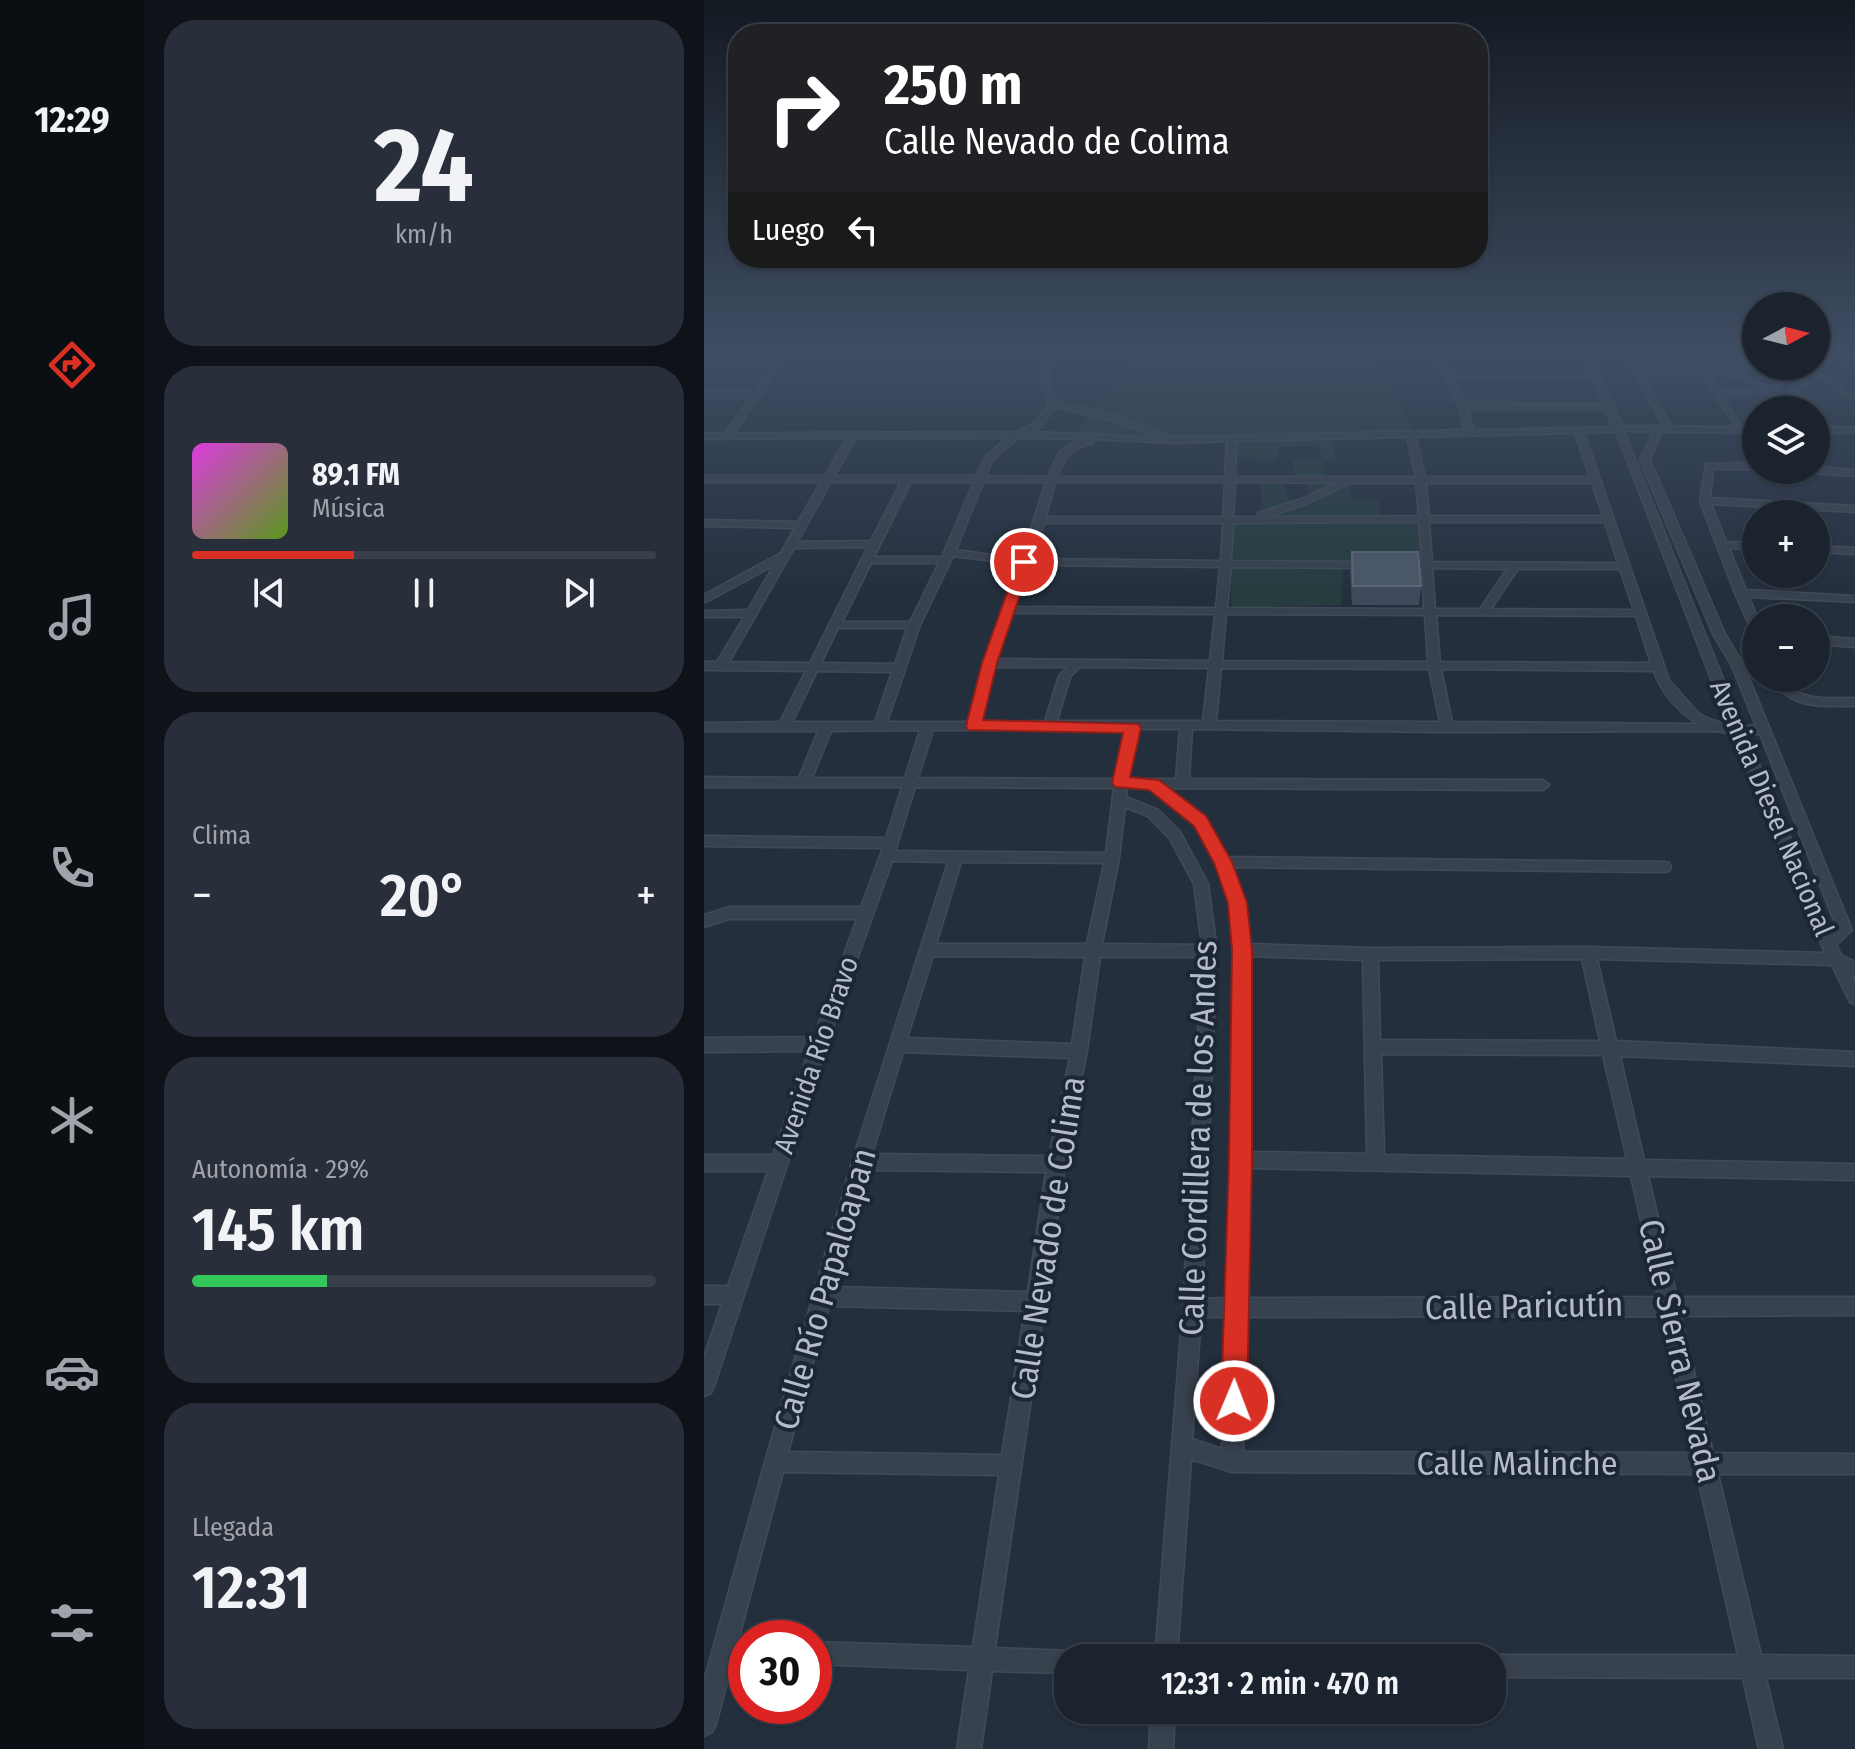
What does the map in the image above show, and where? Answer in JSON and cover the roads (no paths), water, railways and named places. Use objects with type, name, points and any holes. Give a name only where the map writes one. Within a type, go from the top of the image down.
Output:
[{"type":"street","points":[[728,436],[731,432]]},
{"type":"street","points":[[880,724],[914,625],[948,556],[988,459],[1025,432]]},
{"type":"street","points":[[1153,432],[1177,440]]},
{"type":"street","points":[[704,449],[709,436],[1015,436],[1177,440],[1535,432]]},
{"type":"street","points":[[1580,432],[1657,667],[1680,706],[1713,728]]},
{"type":"street","points":[[1613,432],[1629,432]]},
{"type":"street","points":[[1621,432],[1651,443]]},
{"type":"street","name":"Avenida Diesel Nacional","points":[[1621,432],[1738,731],[1828,943],[1855,997]]},
{"type":"street","points":[[1662,432],[1651,443],[1645,460],[1764,730],[1845,930],[1828,943]]},
{"type":"street","points":[[1411,434],[1421,480],[1434,666],[1447,728]]},
{"type":"street","points":[[721,666],[852,437]]},
{"type":"street","points":[[1209,725],[1226,564],[1232,437]]},
{"type":"street","points":[[974,726],[1007,610],[1062,453],[1071,446],[1102,438]]},
{"type":"street","points":[[1742,465],[1709,466],[1705,501],[1745,604]]},
{"type":"street","points":[[1830,471],[1855,473]]},
{"type":"street","points":[[704,479],[906,482],[1231,478],[1596,480]]},
{"type":"street","points":[[1250,518],[1302,502],[1349,479]]},
{"type":"street","points":[[784,726],[906,482]]},
{"type":"street","points":[[1705,501],[1855,509]]},
{"type":"street","points":[[1040,520],[1609,519]]},
{"type":"street","points":[[704,523],[802,525]]},
{"type":"street","points":[[704,599],[788,550],[876,544]]},
{"type":"street","points":[[1721,545],[1742,546]]},
{"type":"street","points":[[1830,550],[1855,551]]},
{"type":"street","points":[[868,560],[948,556],[1024,562],[1374,565]]},
{"type":"street","points":[[1387,565],[1624,566]]},
{"type":"street","points":[[1483,612],[1515,565]]},
{"type":"street","points":[[1740,593],[1855,599]]},
{"type":"street","points":[[1007,610],[1638,613]]},
{"type":"street","points":[[704,614],[752,613]]},
{"type":"street","points":[[836,625],[914,625]]},
{"type":"street","points":[[1830,641],[1855,643]]},
{"type":"street","points":[[990,663],[1657,667]]},
{"type":"street","points":[[1050,725],[1065,676],[1076,665]]},
{"type":"street","points":[[704,666],[897,668]]},
{"type":"street","points":[[1785,692],[1796,698],[1855,702]]},
{"type":"street","points":[[704,727],[880,724],[1764,730]]},
{"type":"street","points":[[804,782],[827,725]]},
{"type":"street","name":"Avenida Río Bravo","points":[[704,1386],[928,725]]},
{"type":"street","points":[[1182,785],[1186,726]]},
{"type":"street","name":"Calle Nevado de Colima","points":[[969,1749],[1010,1465],[1038,1302],[1056,1164],[1079,1051],[1093,950],[1133,728]]},
{"type":"street","points":[[704,782],[907,783],[1120,791],[1153,784],[1543,785]]},
{"type":"street","points":[[1153,784],[1200,821],[1223,862],[1238,903],[1242,950],[1241,1160],[1232,1462]]},
{"type":"street","name":"Calle Cordillera de los Andes","points":[[1120,791],[1153,813],[1175,836],[1201,884],[1210,951],[1192,1308],[1167,1644]]},
{"type":"street","points":[[704,841],[888,849],[956,857],[1112,858]]},
{"type":"street","name":"Calle Río Papaloapan","points":[[742,1620],[775,1462],[861,1162],[900,1045],[956,857]]},
{"type":"street","points":[[1223,862],[1664,867]]},
{"type":"street","points":[[704,921],[729,913],[866,913]]},
{"type":"street","points":[[928,950],[1210,951]]},
{"type":"street","points":[[1242,950],[1836,959],[1855,970]]},
{"type":"street","name":"Calle Sierra Nevada","points":[[1588,953],[1771,1749]]},
{"type":"street","points":[[1370,954],[1376,1162]]},
{"type":"street","points":[[704,1045],[819,1044]]},
{"type":"street","points":[[900,1045],[1079,1051]]},
{"type":"street","points":[[1373,1047],[1610,1048],[1855,1059]]},
{"type":"street","points":[[1241,1160],[1855,1172]]},
{"type":"street","points":[[861,1162],[1056,1164]]},
{"type":"street","points":[[704,1163],[779,1163]]},
{"type":"street","points":[[704,1295],[733,1295]]},
{"type":"street","points":[[823,1296],[1038,1302]]},
{"type":"street","name":"Calle Paricutín","points":[[1192,1308],[1855,1306]]},
{"type":"street","name":"Calle Malinche","points":[[1182,1446],[1232,1462],[1855,1464]]},
{"type":"street","points":[[775,1462],[1010,1465]]},
{"type":"street","points":[[832,1654],[1054,1662]]},
{"type":"street","points":[[1506,1666],[1855,1667]]},
{"type":"street","name":"Calle Río Papaloapan","points":[[704,1724],[728,1668]]},
{"type":"street","points":[[1161,1749],[1162,1724]]}]
